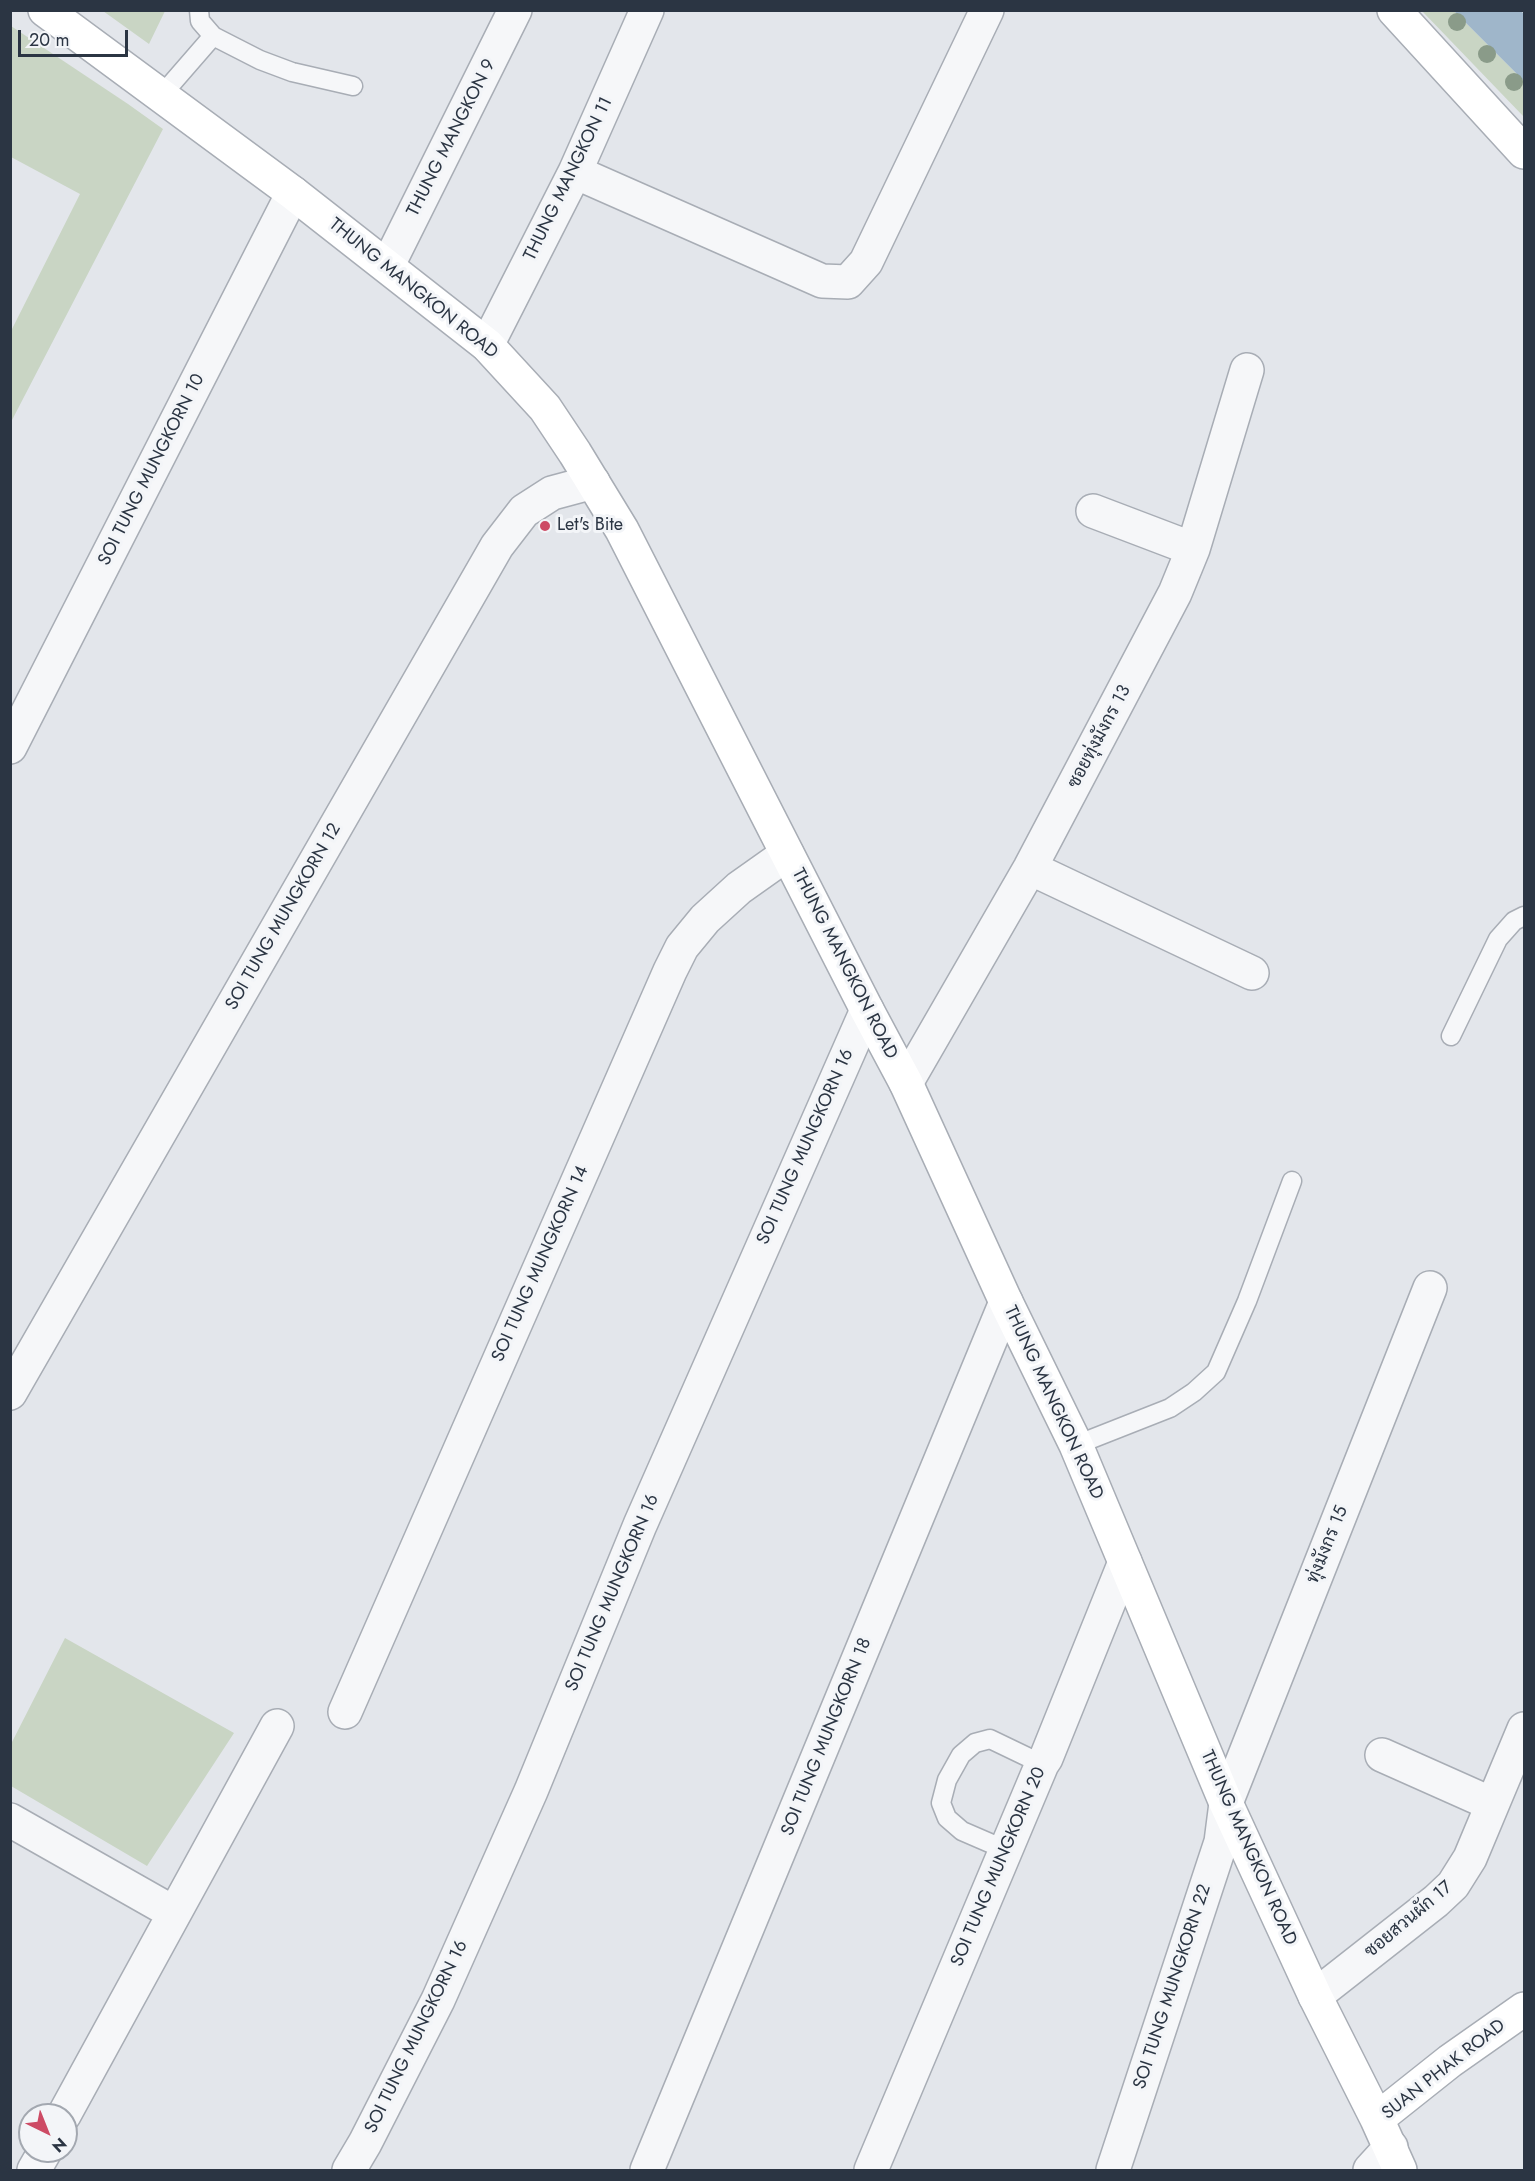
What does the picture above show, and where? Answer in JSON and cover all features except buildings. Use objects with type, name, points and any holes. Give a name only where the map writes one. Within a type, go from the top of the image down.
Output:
[{"type":"street","name":"THUNG MANGKON ROAD","points":[[45,10],[388,265],[487,345],[545,408],[593,482],[622,530],[906,1083],[1006,1302],[1076,1445],[1226,1803],[1384,2152]]},
{"type":"street","name":"THUNG MANGKON 9","points":[[388,265],[515,10]]},
{"type":"street","name":"THUNG MANGKON 11","points":[[487,345],[575,172],[647,10]]},
{"type":"street","points":[[575,172],[822,281],[848,282],[866,262],[987,10]]},
{"type":"street","points":[[1394,10],[1524,152]]},
{"type":"street","name":"SOI TUNG MUNGKORN 10","points":[[10,747],[293,193]]},
{"type":"street","name":"ซอยทุ่งมังกร 13","points":[[906,1083],[1030,868],[1175,593],[1193,549],[1246,370]]},
{"type":"street","name":"SOI TUNG MUNGKORN 12","points":[[10,1393],[497,546],[524,511],[552,493],[593,482]]},
{"type":"street","points":[[1093,510],[1193,549]]},
{"type":"street","name":"SOI TUNG MUNGKORN 14","points":[[345,1712],[682,946],[705,919],[739,888],[787,854]]},
{"type":"street","points":[[1030,868],[1252,973]]},
{"type":"street","name":"SOI TUNG MUNGKORN 16","points":[[349,2170],[438,2000],[508,1843],[640,1525],[867,1010]]},
{"type":"street","name":"ทุ่งมังกร 15","points":[[1226,1803],[1430,1288]]},
{"type":"street","name":"SOI TUNG MUNGKORN 18","points":[[647,2170],[1006,1302]]},
{"type":"street","name":"SOI TUNG MUNGKORN 20","points":[[871,2170],[1046,1758],[1125,1562]]},
{"type":"street","points":[[71,2103],[277,1726]]},
{"type":"street","name":"ซอยสวนผัก 17","points":[[1315,1996],[1436,1901],[1453,1885],[1470,1858],[1524,1729]]},
{"type":"street","points":[[1383,1755],[1492,1804]]},
{"type":"street","name":"SOI TUNG MUNGKORN 22","points":[[1113,2170],[1221,1842],[1226,1803]]},
{"type":"street","points":[[10,1820],[174,1913]]},
{"type":"street","name":"SUAN PHAK ROAD","points":[[1384,2152],[1450,2061],[1524,2009]]},
{"type":"lane","points":[[199,10],[200,21],[213,36],[260,60],[292,72],[353,86]]},
{"type":"lane","points":[[160,97],[213,36]]},
{"type":"lane","points":[[1451,1036],[1498,939],[1514,921],[1524,916]]},
{"type":"lane","points":[[1076,1445],[1170,1408],[1194,1392],[1216,1372],[1247,1300],[1292,1181]]},
{"type":"lane","points":[[1006,1850],[962,1831],[946,1818],[941,1803],[947,1780],[961,1755],[975,1743],[990,1739],[1042,1764]]},
{"type":"green space","points":[[103,11],[165,11],[149,44]]},
{"type":"green space","points":[[1422,11],[1454,11],[1524,81],[1524,117]]},
{"type":"green space","points":[[11,26],[163,129],[11,422],[11,331],[80,194],[11,157]]},
{"type":"green space","points":[[65,1638],[234,1733],[147,1866],[11,1786],[11,1744]]},
{"type":"water","points":[[1454,11],[1521,11],[1524,14],[1524,81]]},
{"type":"place","name":"Let's Bite","points":[[545,526]]}]
